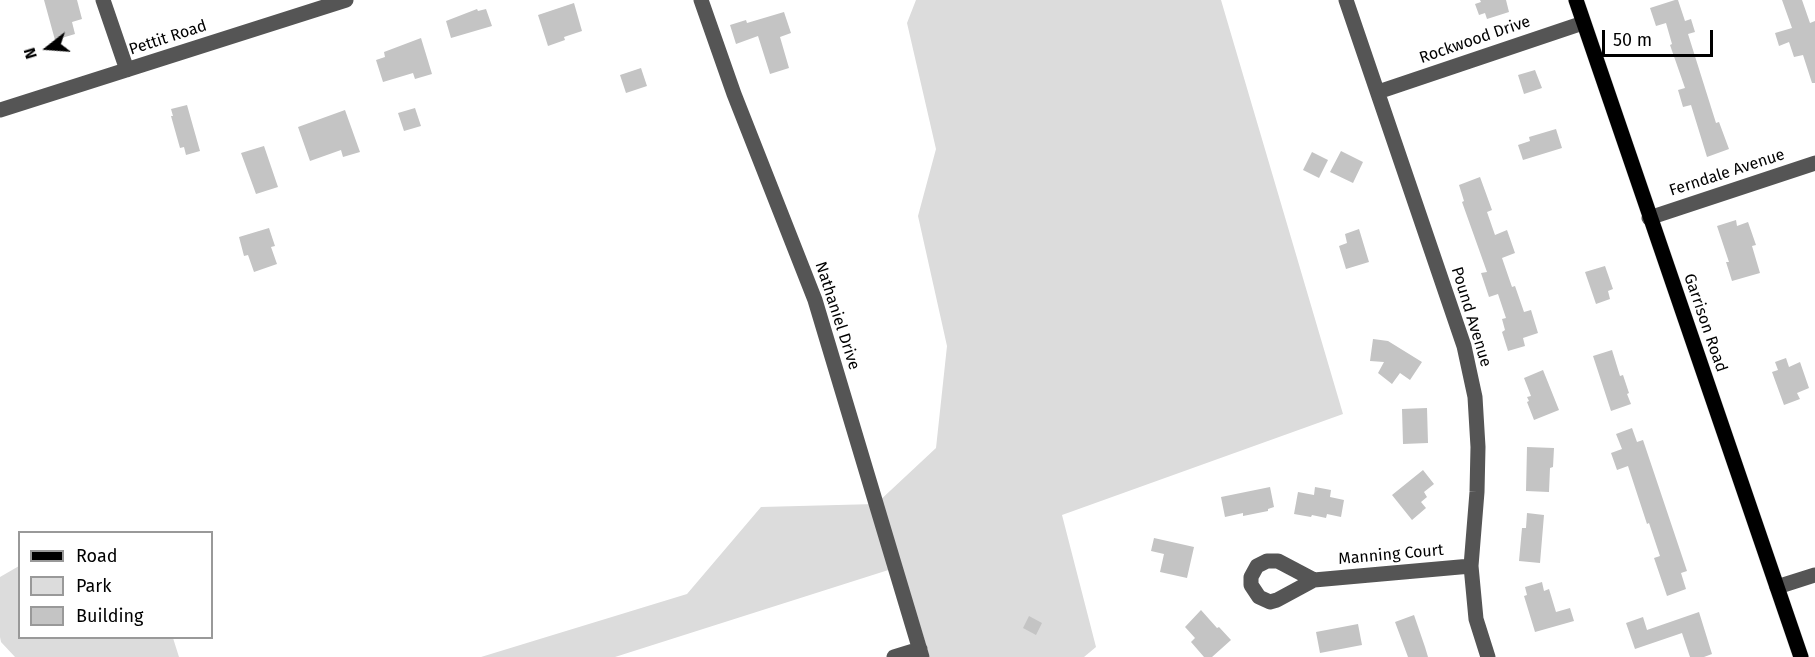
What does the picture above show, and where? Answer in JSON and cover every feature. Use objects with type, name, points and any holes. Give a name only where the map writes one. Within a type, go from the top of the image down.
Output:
[{"type":"main road","name":"Garrison Road","points":[[1576,0],[1649,218],[1802,657]]},
{"type":"street","points":[[103,0],[127,70]]},
{"type":"street","name":"Pettit Road","points":[[0,110],[346,0]]},
{"type":"street","name":"Nathaniel Drive","points":[[701,0],[734,94],[815,300],[921,653]]},
{"type":"street","name":"Pound Avenue","points":[[1346,0],[1464,346],[1475,397],[1478,470],[1471,566],[1476,619],[1488,657]]},
{"type":"street","name":"Rockwood Drive","points":[[1378,92],[1583,23]]},
{"type":"street","name":"Ferndale Avenue","points":[[1649,218],[1815,163]]},
{"type":"street","name":"Manning Court","points":[[1314,580],[1471,566]]},
{"type":"street","points":[[1777,587],[1815,575]]},
{"type":"street","points":[[894,657],[921,653]]},
{"type":"green space","points":[[916,0],[1221,0],[1343,414],[1062,515],[1096,647],[1084,657],[930,657],[901,566],[615,657],[481,657],[687,594],[761,507],[876,504],[936,448],[947,346],[918,216],[936,149],[907,23]]},
{"type":"green space","points":[[18,567],[18,639],[173,639],[179,657],[15,657],[1,642],[0,637],[0,577]]},
{"type":"building","points":[[44,0],[77,0],[82,19],[72,22],[75,34],[55,40]]},
{"type":"building","points":[[1480,0],[1506,0],[1509,12],[1487,19],[1485,13],[1479,15],[1475,4],[1481,2]]},
{"type":"building","points":[[1678,0],[1685,21],[1691,19],[1695,32],[1688,34],[1716,123],[1719,122],[1729,149],[1707,157],[1691,105],[1683,107],[1678,90],[1685,88],[1670,45],[1672,44],[1666,23],[1656,26],[1650,8]]},
{"type":"building","points":[[1782,0],[1802,0],[1810,23],[1815,21],[1815,83],[1812,83],[1803,55],[1794,57],[1789,42],[1779,46],[1775,33],[1792,28]]},
{"type":"building","points":[[574,3],[582,31],[548,46],[538,15]]},
{"type":"building","points":[[477,9],[478,11],[486,9],[492,26],[451,38],[446,21]]},
{"type":"building","points":[[784,12],[791,33],[780,37],[789,68],[770,74],[758,36],[736,44],[730,25],[746,20],[747,23]]},
{"type":"building","points":[[421,38],[432,74],[415,79],[413,73],[383,82],[376,60],[385,57],[384,52]]},
{"type":"building","points":[[641,68],[647,86],[626,93],[620,75]]},
{"type":"building","points":[[1535,70],[1542,88],[1524,94],[1518,75]]},
{"type":"building","points":[[187,105],[200,151],[186,155],[184,147],[180,148],[171,109]]},
{"type":"building","points":[[415,108],[421,126],[404,131],[398,113]]},
{"type":"building","points":[[345,110],[360,152],[343,157],[341,150],[310,161],[298,127]]},
{"type":"building","points":[[1556,129],[1562,148],[1523,160],[1518,145],[1530,141],[1529,137]]},
{"type":"building","points":[[264,146],[278,187],[256,194],[241,153]]},
{"type":"building","points":[[1341,151],[1363,162],[1353,183],[1330,172]]},
{"type":"building","points":[[1312,152],[1328,160],[1319,178],[1303,170]]},
{"type":"building","points":[[1480,177],[1492,210],[1487,212],[1495,235],[1507,230],[1515,253],[1502,258],[1512,287],[1515,286],[1524,312],[1531,310],[1538,333],[1523,338],[1525,346],[1508,351],[1502,332],[1505,330],[1502,319],[1506,318],[1498,294],[1489,297],[1481,273],[1487,272],[1462,202],[1464,201],[1459,185]]},
{"type":"building","points":[[1736,220],[1737,226],[1748,222],[1756,245],[1752,246],[1760,273],[1732,281],[1726,262],[1729,262],[1717,226]]},
{"type":"building","points":[[269,228],[275,246],[271,247],[277,264],[254,272],[248,255],[244,256],[239,237]]},
{"type":"building","points":[[1359,229],[1369,262],[1346,269],[1339,246],[1347,243],[1345,234]]},
{"type":"building","points":[[1605,266],[1613,289],[1608,291],[1610,299],[1596,304],[1585,272]]},
{"type":"building","points":[[1373,339],[1388,341],[1422,362],[1410,380],[1400,373],[1392,384],[1378,373],[1384,362],[1370,361]]},
{"type":"building","points":[[1612,350],[1620,376],[1623,375],[1631,404],[1611,411],[1593,356]]},
{"type":"building","points":[[1786,358],[1789,367],[1800,362],[1809,388],[1797,393],[1800,399],[1784,405],[1772,372],[1778,370],[1775,362]]},
{"type":"building","points":[[1543,370],[1559,410],[1534,420],[1527,402],[1529,401],[1527,397],[1531,396],[1524,378]]},
{"type":"building","points":[[1427,408],[1428,443],[1403,444],[1402,409]]},
{"type":"building","points":[[1632,428],[1637,442],[1643,440],[1687,571],[1681,573],[1686,589],[1667,596],[1654,558],[1660,556],[1628,466],[1617,470],[1611,453],[1622,449],[1616,434]]},
{"type":"building","points":[[1527,447],[1554,448],[1549,492],[1526,491]]},
{"type":"building","points":[[1423,470],[1434,484],[1424,492],[1427,497],[1421,502],[1426,508],[1412,520],[1392,495]]},
{"type":"building","points":[[1270,487],[1274,507],[1268,511],[1225,517],[1221,497]]},
{"type":"building","points":[[1315,487],[1331,490],[1330,497],[1344,500],[1341,517],[1327,514],[1326,518],[1294,514],[1298,492],[1314,495]]},
{"type":"building","points":[[1527,513],[1544,515],[1540,563],[1519,561],[1522,528],[1526,528]]},
{"type":"building","points":[[1154,538],[1194,547],[1187,578],[1160,572],[1164,554],[1151,551]]},
{"type":"building","points":[[1542,582],[1544,591],[1549,589],[1556,612],[1570,608],[1574,621],[1535,632],[1524,596],[1527,595],[1525,587]]},
{"type":"building","points":[[1201,610],[1231,640],[1212,657],[1204,657],[1191,642],[1195,638],[1185,627]]},
{"type":"building","points":[[1699,612],[1712,654],[1704,657],[1690,657],[1682,633],[1635,649],[1626,623],[1643,617],[1647,630]]},
{"type":"building","points":[[1414,615],[1428,657],[1408,657],[1395,622]]},
{"type":"building","points":[[1029,616],[1042,623],[1036,635],[1023,628]]},
{"type":"building","points":[[1358,624],[1362,645],[1320,653],[1316,632]]}]
